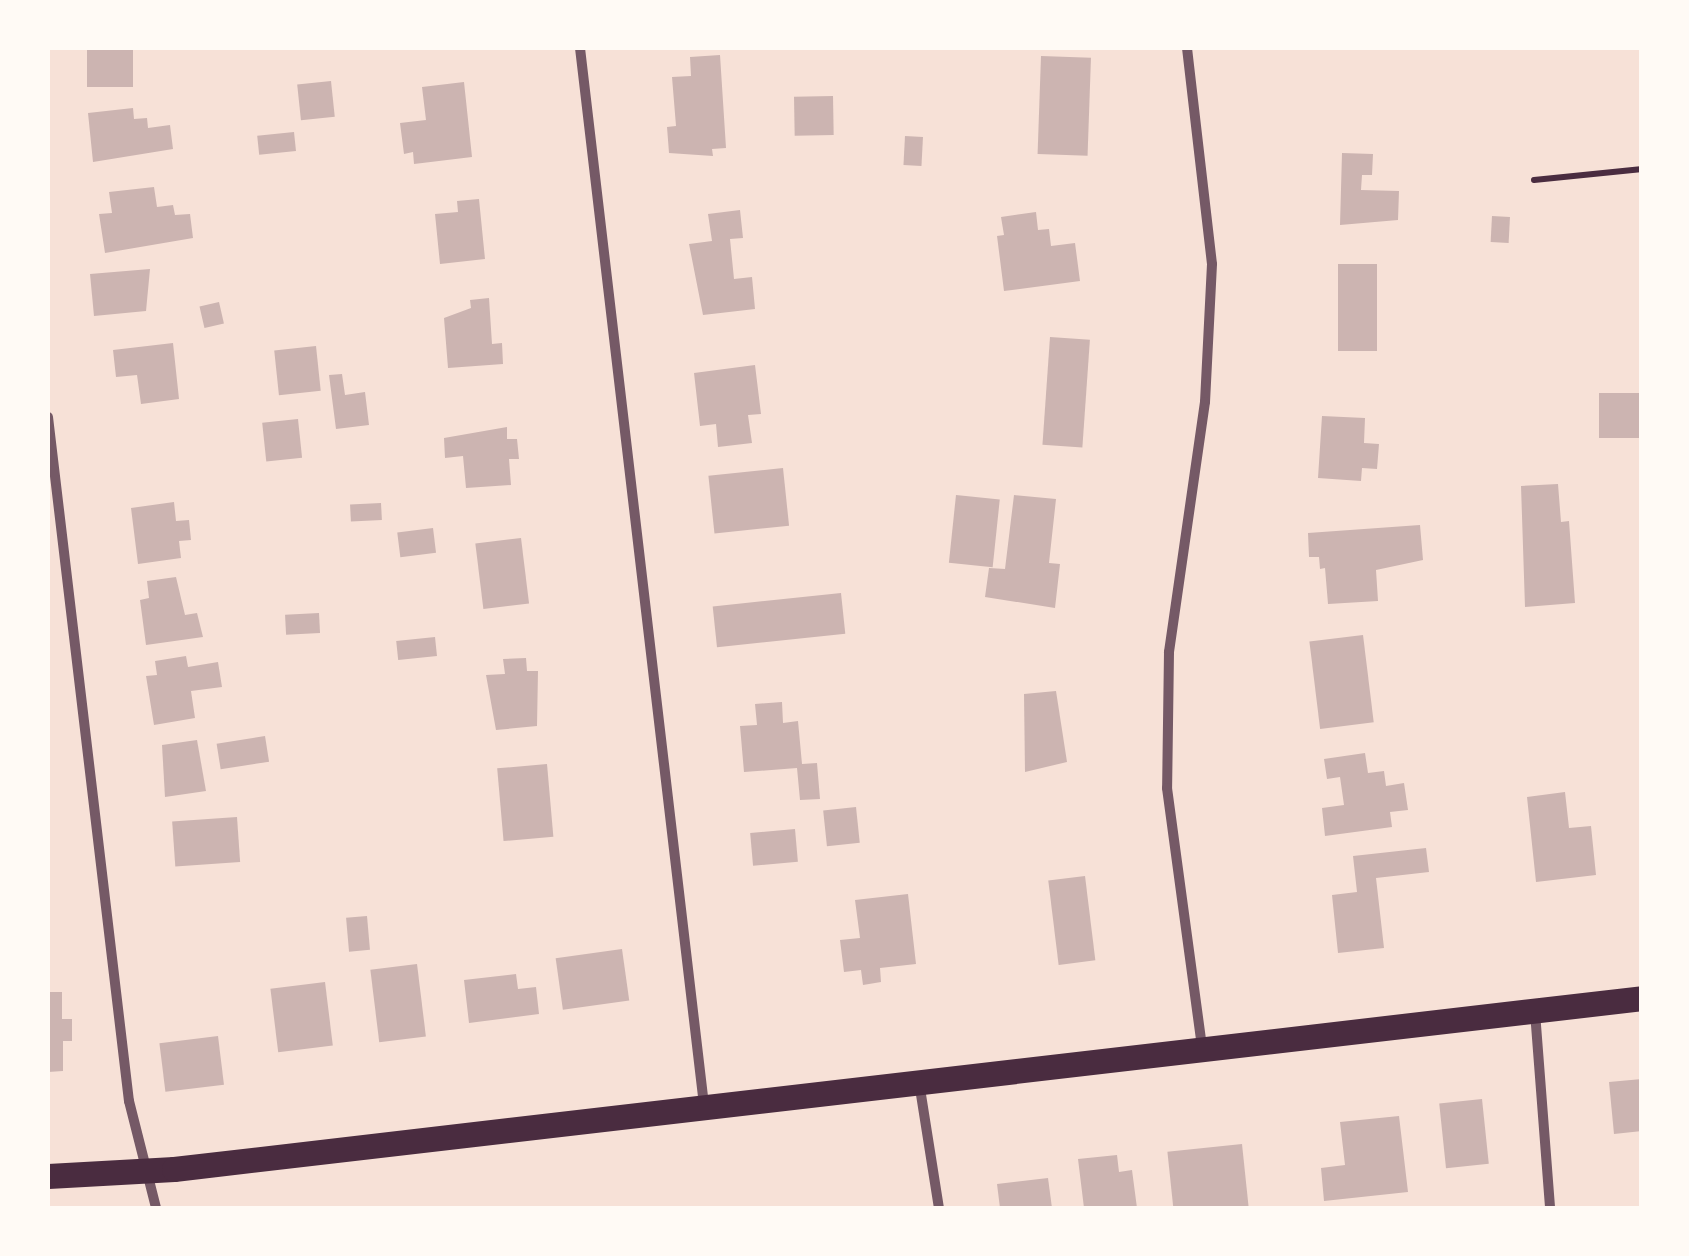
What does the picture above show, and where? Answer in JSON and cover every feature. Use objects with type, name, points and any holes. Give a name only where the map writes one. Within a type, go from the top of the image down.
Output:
[{"type":"main road","points":[[48,1176],[150,1172],[1642,998]]},
{"type":"street","points":[[580,48],[704,1106]]},
{"type":"street","points":[[1187,48],[1212,264],[1205,402],[1168,652],[1166,788],[1202,1048]]},
{"type":"street","points":[[48,417],[129,1101],[156,1208]]},
{"type":"street","points":[[1535,1011],[1550,1208]]},
{"type":"street","points":[[918,1081],[939,1208]]},
{"type":"path","points":[[1534,180],[1642,169]]},
{"type":"building","points":[[87,48],[133,48],[133,87],[87,87]]},
{"type":"building","points":[[720,55],[726,148],[712,149],[713,156],[669,153],[667,127],[676,126],[672,77],[691,76],[690,57]]},
{"type":"building","points":[[1041,56],[1091,58],[1088,156],[1038,154]]},
{"type":"building","points":[[331,81],[335,117],[301,120],[297,85]]},
{"type":"building","points":[[464,82],[472,157],[414,164],[413,152],[404,154],[400,123],[426,120],[422,87]]},
{"type":"building","points":[[833,96],[834,135],[795,136],[794,97]]},
{"type":"building","points":[[133,108],[134,119],[147,118],[148,128],[170,125],[173,149],[93,162],[88,113]]},
{"type":"building","points":[[294,132],[296,151],[259,155],[257,136]]},
{"type":"building","points":[[905,136],[923,137],[921,166],[903,165]]},
{"type":"building","points":[[1342,153],[1373,154],[1372,175],[1362,175],[1361,190],[1399,191],[1398,220],[1340,225]]},
{"type":"building","points":[[154,187],[157,207],[173,205],[175,215],[190,214],[193,238],[105,253],[99,214],[112,213],[109,192]]},
{"type":"building","points":[[479,199],[485,259],[440,264],[435,214],[458,212],[457,201]]},
{"type":"building","points":[[740,210],[743,238],[730,239],[734,279],[752,277],[755,309],[703,315],[689,244],[712,241],[708,214]]},
{"type":"building","points":[[1036,212],[1038,230],[1049,229],[1051,246],[1075,243],[1080,281],[1004,291],[997,236],[1004,235],[1001,217]]},
{"type":"building","points":[[1492,216],[1510,217],[1509,243],[1491,242]]},
{"type":"building","points":[[1338,264],[1377,264],[1377,351],[1338,351]]},
{"type":"building","points":[[150,269],[146,311],[94,316],[90,274]]},
{"type":"building","points":[[489,298],[492,344],[502,343],[503,364],[448,368],[444,318],[471,308],[470,300]]},
{"type":"building","points":[[219,302],[224,323],[204,328],[200,306]]},
{"type":"building","points":[[1050,337],[1090,340],[1082,448],[1042,445]]},
{"type":"building","points":[[173,343],[179,399],[141,404],[137,375],[116,377],[113,350]]},
{"type":"building","points":[[316,346],[321,391],[279,395],[274,350]]},
{"type":"building","points":[[755,365],[761,414],[748,415],[752,443],[718,447],[716,424],[700,426],[694,373]]},
{"type":"building","points":[[342,374],[345,395],[365,392],[369,425],[336,429],[329,375]]},
{"type":"building","points":[[1599,393],[1642,393],[1642,438],[1599,438]]},
{"type":"building","points":[[1322,416],[1365,418],[1364,443],[1379,444],[1377,469],[1362,468],[1361,481],[1318,478]]},
{"type":"building","points":[[298,419],[302,458],[266,462],[262,423]]},
{"type":"building","points":[[507,427],[507,439],[517,439],[519,459],[509,459],[511,485],[466,488],[463,456],[445,458],[444,438]]},
{"type":"building","points":[[783,468],[789,526],[714,534],[708,476]]},
{"type":"building","points":[[1558,484],[1561,522],[1569,521],[1575,603],[1525,607],[1521,486]]},
{"type":"building","points":[[956,495],[1000,500],[993,567],[949,563]]},
{"type":"building","points":[[1014,495],[1056,499],[1049,563],[1060,564],[1055,608],[985,597],[989,568],[1005,569]]},
{"type":"building","points":[[174,502],[176,521],[189,520],[191,540],[179,541],[181,558],[138,564],[131,508]]},
{"type":"building","points":[[381,503],[382,520],[351,522],[350,505]]},
{"type":"building","points":[[1420,525],[1423,560],[1376,570],[1378,601],[1328,604],[1325,568],[1320,569],[1319,557],[1309,557],[1308,533]]},
{"type":"building","points":[[433,528],[436,553],[400,557],[397,532]]},
{"type":"building","points":[[521,538],[529,604],[483,609],[475,544]]},
{"type":"building","points":[[176,577],[185,615],[197,613],[203,637],[146,645],[140,600],[149,598],[147,581]]},
{"type":"building","points":[[841,593],[845,634],[717,647],[713,606]]},
{"type":"building","points":[[319,613],[320,633],[286,635],[285,615]]},
{"type":"building","points":[[1363,635],[1374,722],[1320,729],[1309,642]]},
{"type":"building","points":[[435,637],[437,656],[398,660],[396,641]]},
{"type":"building","points":[[186,656],[188,667],[218,662],[222,687],[191,691],[195,718],[154,725],[146,676],[157,675],[155,661]]},
{"type":"building","points":[[526,658],[527,671],[538,671],[537,726],[496,730],[486,675],[505,674],[503,659]]},
{"type":"building","points":[[1056,691],[1067,762],[1025,772],[1024,694]]},
{"type":"building","points":[[782,702],[783,723],[798,721],[802,764],[817,763],[820,799],[800,800],[797,768],[744,772],[740,726],[757,725],[755,704]]},
{"type":"building","points":[[265,736],[269,762],[221,769],[217,744]]},
{"type":"building","points":[[197,740],[206,791],[165,797],[162,745]]},
{"type":"building","points":[[1365,753],[1368,773],[1384,771],[1386,786],[1404,783],[1408,810],[1390,812],[1392,827],[1325,836],[1322,808],[1344,805],[1340,777],[1327,779],[1324,759]]},
{"type":"building","points":[[547,764],[553,837],[504,841],[497,768]]},
{"type":"building","points":[[1565,792],[1569,828],[1591,826],[1596,875],[1536,882],[1527,797]]},
{"type":"building","points":[[856,807],[860,843],[827,846],[823,810]]},
{"type":"building","points":[[237,817],[240,862],[175,866],[172,822]]},
{"type":"building","points":[[795,829],[798,862],[753,866],[750,833]]},
{"type":"building","points":[[1426,848],[1429,872],[1376,878],[1384,948],[1338,953],[1332,895],[1357,892],[1353,856]]},
{"type":"building","points":[[1085,876],[1095,960],[1059,965],[1048,881]]},
{"type":"building","points":[[908,894],[916,964],[880,968],[881,982],[863,985],[861,970],[844,972],[840,940],[860,938],[855,900]]},
{"type":"building","points":[[367,916],[370,950],[349,952],[346,918]]},
{"type":"building","points":[[622,949],[629,1000],[563,1010],[556,958]]},
{"type":"building","points":[[417,964],[426,1036],[379,1042],[370,970]]},
{"type":"building","points":[[516,974],[518,989],[536,987],[539,1014],[469,1023],[464,980]]},
{"type":"building","points":[[325,982],[333,1046],[278,1052],[270,989]]},
{"type":"building","points":[[48,992],[62,992],[62,1019],[72,1019],[72,1041],[63,1041],[63,1071],[48,1072]]},
{"type":"building","points":[[218,1036],[224,1085],[165,1092],[159,1043]]},
{"type":"building","points":[[1642,1079],[1642,1131],[1614,1134],[1609,1082]]},
{"type":"building","points":[[1482,1099],[1489,1164],[1446,1168],[1439,1103]]},
{"type":"building","points":[[1399,1116],[1408,1192],[1324,1201],[1321,1168],[1345,1165],[1340,1122]]},
{"type":"building","points":[[1242,1144],[1249,1208],[1173,1208],[1167,1152]]},
{"type":"building","points":[[1117,1155],[1119,1172],[1132,1170],[1137,1208],[1084,1208],[1078,1159]]},
{"type":"building","points":[[1048,1178],[1052,1208],[1000,1208],[997,1184]]}]
